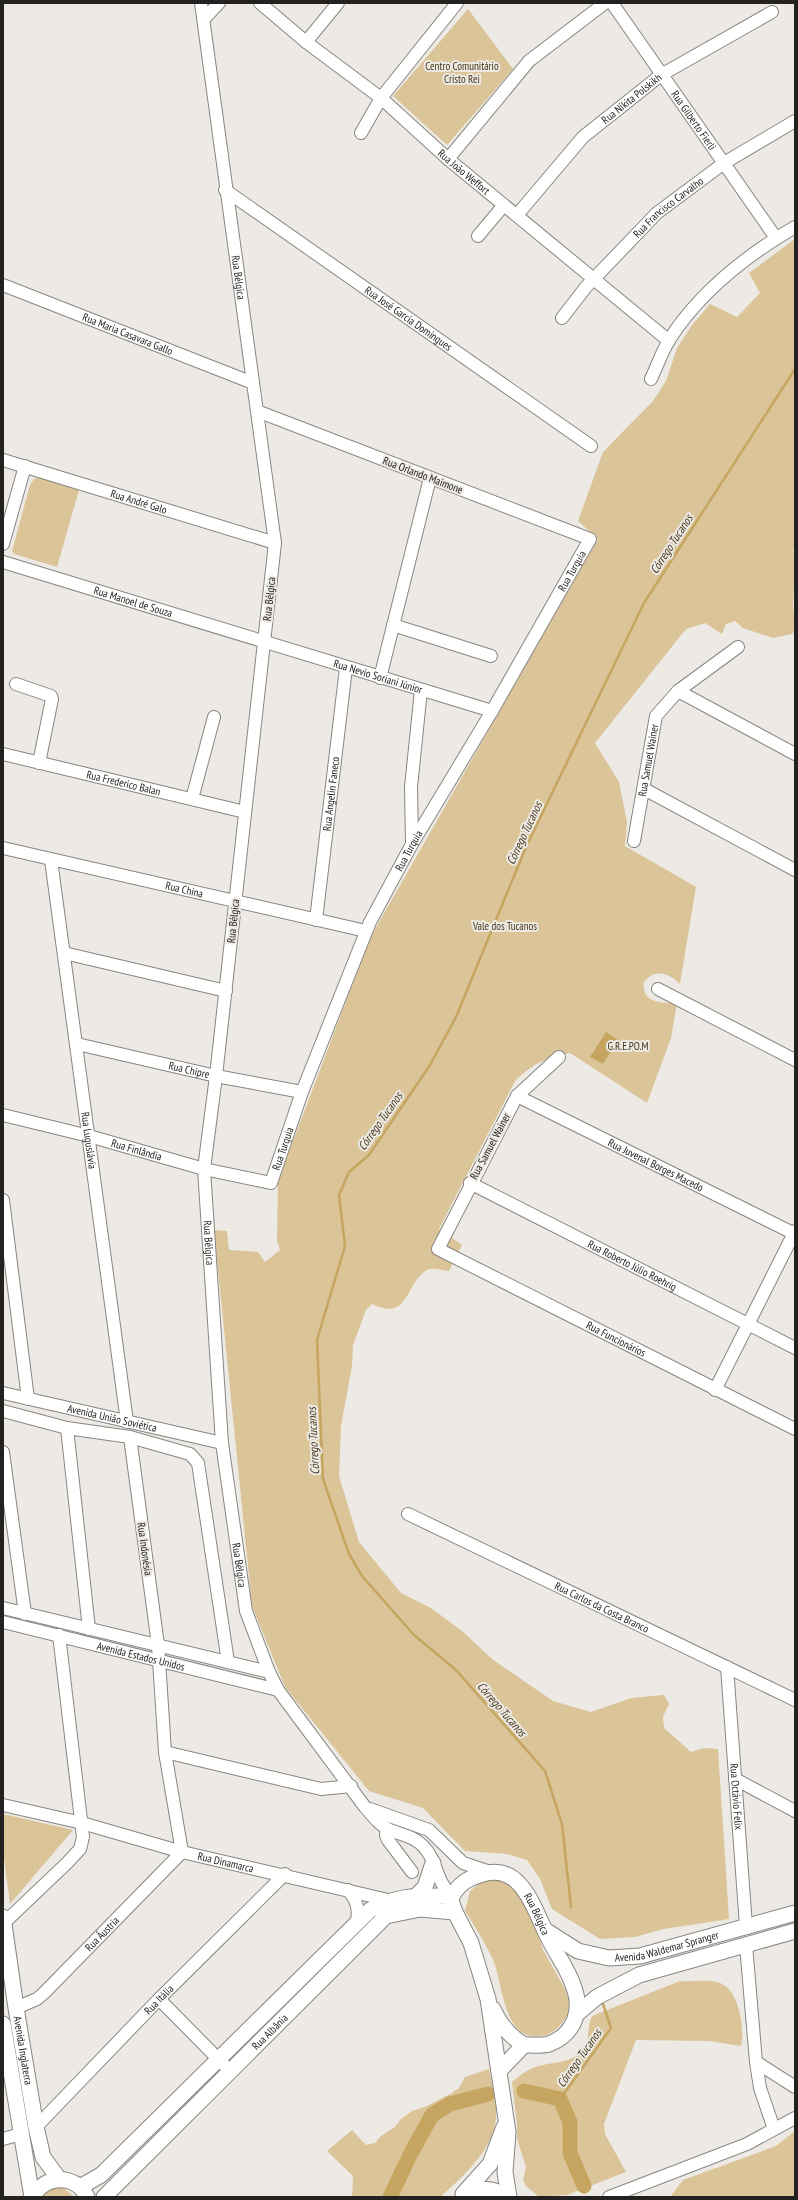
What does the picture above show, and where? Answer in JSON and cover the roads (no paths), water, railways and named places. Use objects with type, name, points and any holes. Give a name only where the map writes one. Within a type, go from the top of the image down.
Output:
[{"type":"main road","points":[[416,1896],[425,1887],[433,1863]]},
{"type":"main road","points":[[490,1872],[467,1878],[458,1886],[452,1896],[455,1912],[471,1943],[488,1999],[499,2023],[513,2038],[524,2046]]},
{"type":"main road","name":"Rua Bélgica","points":[[490,1872],[509,1875],[523,1888],[573,1985],[578,2013]]},
{"type":"main road","name":"Rua Dinamarca","points":[[388,1900],[416,1896],[452,1896]]},
{"type":"main road","name":"Rua Albânia","points":[[84,2192],[357,1922],[370,1910],[388,1900]]},
{"type":"main road","name":"Rua Albânia","points":[[104,2197],[386,1916],[420,1909],[455,1912]]},
{"type":"main road","name":"Avenida Waldemar Spranger","points":[[543,1929],[578,1951],[609,1958],[640,1956],[795,1913]]},
{"type":"main road","name":"Avenida Inglaterra","points":[[3,1920],[6,1961],[16,2008],[37,2130],[43,2157],[59,2179]]},
{"type":"main road","name":"Avenida Waldemar Spranger","points":[[578,2013],[597,1997],[639,1975],[795,1931]]},
{"type":"main road","points":[[488,1999],[506,2121],[508,2141],[505,2172],[508,2197]]},
{"type":"main road","points":[[499,2070],[524,2046],[548,2044],[567,2034],[578,2013]]},
{"type":"main road","name":"Avenida Inglaterra","points":[[3,2024],[33,2197]]},
{"type":"main road","points":[[461,2196],[490,2164],[506,2121]]},
{"type":"main road","points":[[21,2134],[37,2130]]},
{"type":"main road","points":[[33,2197],[43,2184],[59,2179],[74,2183],[84,2192]]},
{"type":"main road","points":[[461,2196],[484,2189],[498,2192],[508,2197]]},
{"type":"street","name":"Rua Bélgica","points":[[201,3],[275,543],[226,991],[204,1169],[222,1442],[246,1611],[278,1690],[351,1786],[365,1807],[387,1829],[414,1839],[423,1845],[433,1863],[439,1881],[452,1896]]},
{"type":"street","points":[[204,19],[219,3]]},
{"type":"street","name":"Rua João Weffort","points":[[260,3],[306,42],[381,98],[448,159],[517,215],[593,280],[669,341]]},
{"type":"street","points":[[306,42],[338,3]]},
{"type":"street","points":[[361,133],[381,98],[457,3]]},
{"type":"street","points":[[448,159],[529,60],[605,3]]},
{"type":"street","name":"Rua Gilberto Fierli","points":[[612,3],[776,238]]},
{"type":"street","name":"Rua Nikita Polskikh","points":[[517,215],[583,137],[661,75],[772,12]]},
{"type":"street","name":"Rua Francisco Carvalho","points":[[562,318],[593,280],[657,213],[724,162],[795,121]]},
{"type":"street","name":"Rua José Garcia Domingues","points":[[226,190],[592,446]]},
{"type":"street","points":[[478,236],[504,205]]},
{"type":"street","points":[[651,379],[669,341],[695,305],[728,275],[776,238],[795,227]]},
{"type":"street","name":"Rua Maria Casavara Gallo","points":[[3,285],[253,383]]},
{"type":"street","name":"Rua Orlando Maimone","points":[[257,411],[590,539]]},
{"type":"street","name":"Rua André Galo","points":[[3,460],[275,543]]},
{"type":"street","points":[[3,544],[25,466]]},
{"type":"street","points":[[380,678],[430,478]]},
{"type":"street","name":"Rua Turquia","points":[[271,1183],[302,1092],[366,931],[412,844],[492,711],[590,539]]},
{"type":"street","name":"Rua Manoel de Souza","points":[[3,562],[264,641]]},
{"type":"street","points":[[393,625],[492,656]]},
{"type":"street","name":"Rua Nevio Soriani Júnior","points":[[264,641],[346,668],[492,711]]},
{"type":"street","name":"Rua Samuel Wainer","points":[[634,841],[656,716],[678,691],[738,647]]},
{"type":"street","name":"Rua Angelin Faneco","points":[[316,920],[346,668]]},
{"type":"street","points":[[16,684],[51,696],[52,699],[39,763]]},
{"type":"street","points":[[412,844],[411,788],[421,690]]},
{"type":"street","points":[[678,691],[795,754]]},
{"type":"street","points":[[192,799],[214,716]]},
{"type":"street","name":"Rua Frederico Balan","points":[[3,754],[245,812]]},
{"type":"street","points":[[644,789],[795,870]]},
{"type":"street","name":"Rua China","points":[[3,848],[366,931]]},
{"type":"street","name":"Rua Luguslávia","points":[[51,860],[127,1422]]},
{"type":"street","points":[[64,953],[226,991]]},
{"type":"street","points":[[658,990],[795,1060]]},
{"type":"street","name":"Rua Chipre","points":[[77,1044],[216,1076],[302,1092]]},
{"type":"street","name":"Rua Samuel Wainer","points":[[438,1249],[470,1183],[517,1096],[559,1057]]},
{"type":"street","name":"Rua Juvenal Borges Macedo","points":[[517,1096],[795,1233]]},
{"type":"street","name":"Rua Finlândia","points":[[3,1115],[89,1136],[204,1169],[271,1183]]},
{"type":"street","name":"Rua Roberto Júlio Roehrig","points":[[470,1183],[795,1348]]},
{"type":"street","points":[[3,1200],[28,1399]]},
{"type":"street","points":[[715,1390],[795,1233]]},
{"type":"street","name":"Rua Funcionários","points":[[438,1249],[795,1429]]},
{"type":"street","name":"Avenida União Soviética","points":[[3,1393],[127,1422],[222,1442]]},
{"type":"street","name":"Avenida União Soviética","points":[[3,1411],[67,1428],[130,1437],[190,1454],[198,1463],[228,1662]]},
{"type":"street","points":[[67,1428],[89,1629]]},
{"type":"street","name":"Rua Indonésia","points":[[130,1437],[158,1645],[165,1752],[182,1852]]},
{"type":"street","points":[[3,1452],[25,1614]]},
{"type":"street","name":"Rua Carlos da Costa Branco","points":[[408,1514],[795,1700]]},
{"type":"street","name":"Avenida Estados Unidos","points":[[3,1608],[270,1672]]},
{"type":"street","name":"Avenida Estados Unidos","points":[[3,1622],[278,1690]]},
{"type":"street","points":[[3,1920],[80,1849],[84,1837],[59,1635]]},
{"type":"street","name":"Rua Octávio Felix","points":[[727,1667],[746,1926]]},
{"type":"street","points":[[165,1752],[321,1789],[351,1786]]},
{"type":"street","points":[[735,1779],[795,1811]]},
{"type":"street","name":"Rua Dinamarca","points":[[3,1805],[82,1823],[182,1852],[285,1874],[388,1900]]},
{"type":"street","name":"Rua Bélgica","points":[[365,1807],[390,1818],[408,1821],[429,1830],[463,1863],[490,1872]]},
{"type":"street","points":[[387,1829],[386,1834],[388,1840],[412,1872]]},
{"type":"street","name":"Rua Áustria","points":[[16,2008],[37,1999],[44,1993],[182,1852]]},
{"type":"street","name":"Rua Itália","points":[[37,2130],[159,1999],[285,1874]]},
{"type":"street","points":[[348,1890],[355,1899],[359,1910],[357,1922]]},
{"type":"street","points":[[746,1945],[756,2062],[760,2088],[774,2129]]},
{"type":"street","points":[[159,1999],[230,2071]]},
{"type":"street","points":[[756,2062],[795,2087]]},
{"type":"street","points":[[609,2197],[747,2144],[795,2118]]},
{"type":"street","points":[[3,2139],[21,2134]]},
{"type":"waterway","name":"Córrego Tucanos","points":[[571,1907],[562,1824],[545,1771],[456,1670],[414,1635],[362,1576],[349,1554],[323,1479],[317,1340],[345,1246],[339,1195],[349,1172],[369,1155],[430,1065],[456,1017],[526,847],[644,603],[795,369]]},
{"type":"waterway","name":"Córrego Tucanos","points":[[560,2099],[611,2028],[603,2004]]},
{"type":"waterway","points":[[524,2091],[560,2099],[570,2122],[570,2153],[584,2186]]},
{"type":"waterway","points":[[390,2197],[411,2153],[432,2115],[450,2104],[488,2094]]},
{"type":"park label","name":"Centro Comunitário Cristo Rei","points":[[462,72]]},
{"type":"park label","name":"Vale dos Tucanos","points":[[505,926]]},
{"type":"park label","name":"G.R.E.PO.M","points":[[628,1046]]}]
